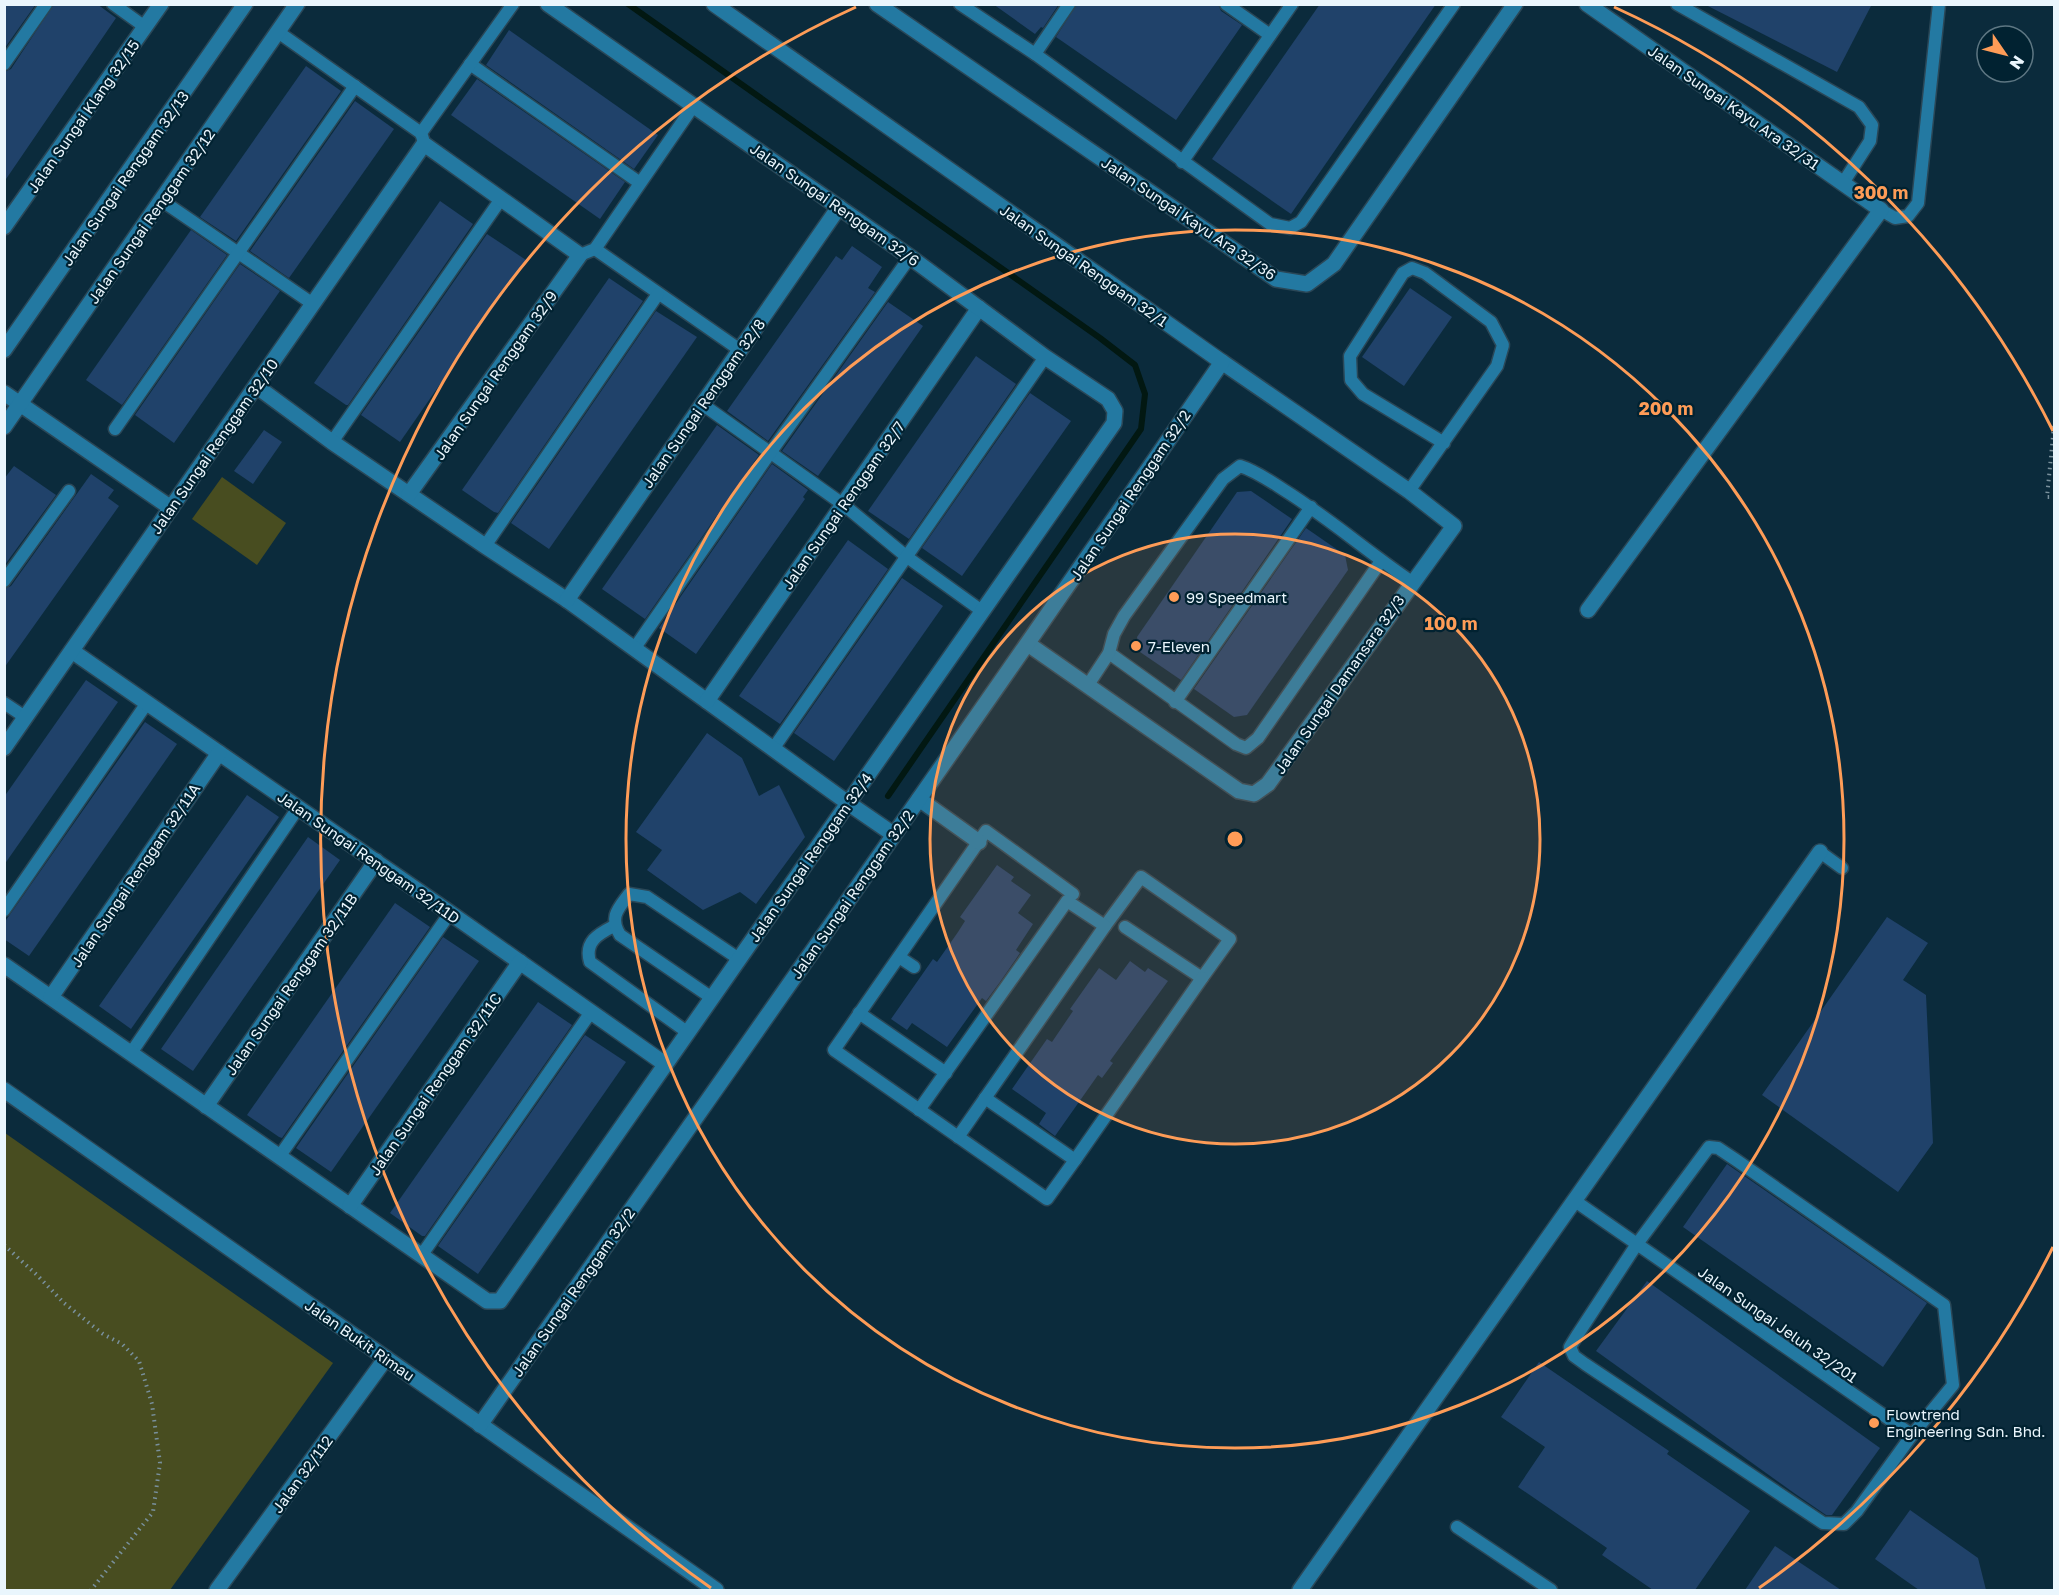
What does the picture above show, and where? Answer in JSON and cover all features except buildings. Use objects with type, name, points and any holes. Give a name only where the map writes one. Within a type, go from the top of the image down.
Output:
[{"type":"street","name":"Jalan Sungai Klang 32/15","points":[[4,227],[161,4]]},
{"type":"street","name":"Jalan Sungai Renggam 32/13","points":[[7,342],[245,4]]},
{"type":"street","name":"Jalan Sungai Renggam 32/12","points":[[4,427],[297,4]]},
{"type":"street","name":"Jalan Sungai Renggam 32/6","points":[[549,4],[910,257],[1045,357],[1108,399],[1115,411]]},
{"type":"street","name":"Jalan Sungai Renggam 32/1","points":[[714,4],[1409,491],[1454,526]]},
{"type":"street","name":"Jalan Sungai Kayu Ara 32/36","points":[[877,4],[1276,279],[1307,284],[1335,264],[1515,4]]},
{"type":"street","name":"Jalan Sungai Kayu Ara 32/31","points":[[1587,4],[1881,210]]},
{"type":"street","points":[[423,139],[580,255]]},
{"type":"street","name":"Jalan Sungai Renggam 32/10","points":[[4,748],[313,304],[423,139]]},
{"type":"street","name":"Jalan Sungai Renggam 32/8","points":[[567,600],[839,207]]},
{"type":"street","points":[[1588,610],[1881,210]]},
{"type":"street","name":"Jalan Sungai Renggam 32/9","points":[[409,494],[580,255]]},
{"type":"street","name":"Jalan Sungai Renggam 32/7","points":[[707,701],[979,308]]},
{"type":"street","name":"Jalan Sungai Renggam 32/2","points":[[480,1425],[1028,644],[1222,362]]},
{"type":"street","points":[[256,386],[332,442],[567,600],[893,834]]},
{"type":"street","points":[[4,393],[171,508]]},
{"type":"street","name":"Jalan Sungai Renggam 32/4","points":[[421,1256],[487,1301],[500,1302],[1114,423],[1115,411]]},
{"type":"street","name":"Jalan Sungai Damansara 32/3","points":[[1028,644],[1239,791],[1254,794],[1268,784],[1454,526]]},
{"type":"street","name":"Jalan Sungai Renggam 32/11D","points":[[72,651],[665,1064]]},
{"type":"street","name":"Jalan Sungai Renggam 32/11A","points":[[51,997],[219,753]]},
{"type":"street","points":[[919,799],[979,842]]},
{"type":"street","points":[[1300,1590],[1820,852]]},
{"type":"street","name":"Jalan Sungai Renggam 32/11B","points":[[206,1106],[376,861]]},
{"type":"street","name":"Jalan Sungai Renggam 32/11C","points":[[350,1206],[520,962]]},
{"type":"street","points":[[4,965],[421,1256]]},
{"type":"street","name":"Jalan Bukit Rimau","points":[[4,1090],[716,1590]]},
{"type":"street","name":"Jalan 32/112","points":[[217,1590],[386,1358]]},
{"type":"lane","points":[[4,64],[46,4]]},
{"type":"lane","points":[[113,4],[145,27]]},
{"type":"lane","points":[[278,32],[355,86],[423,139],[470,64],[513,4]]},
{"type":"lane","points":[[960,4],[1035,54],[1270,224],[1290,228],[1301,222],[1454,4]]},
{"type":"lane","points":[[1035,54],[1069,4]]},
{"type":"lane","points":[[1226,4],[1270,35]]},
{"type":"lane","points":[[1182,162],[1292,4]]},
{"type":"lane","points":[[1677,4],[1858,107],[1872,125],[1870,141],[1843,183]]},
{"type":"lane","points":[[1881,210],[1895,218],[1908,216],[1918,203],[1939,4]]},
{"type":"lane","points":[[470,64],[640,183]]},
{"type":"lane","points":[[115,429],[355,86]]},
{"type":"lane","points":[[580,255],[595,249],[694,105]]},
{"type":"lane","points":[[332,442],[501,198]]},
{"type":"lane","points":[[161,200],[313,304]]},
{"type":"lane","points":[[595,249],[740,350]]},
{"type":"lane","points":[[634,648],[910,257]]},
{"type":"lane","points":[[1409,491],[1444,443],[1497,366],[1503,345],[1491,322],[1425,273],[1412,268],[1403,273],[1350,356],[1351,380],[1363,394],[1444,443]]},
{"type":"lane","points":[[485,546],[658,294]]},
{"type":"lane","points":[[773,749],[1045,357]]},
{"type":"lane","points":[[702,404],[844,505],[907,557],[982,611]]},
{"type":"lane","points":[[1088,685],[1109,652],[1114,634],[1124,616],[1223,478],[1240,466],[1252,469],[1311,507],[1412,582]]},
{"type":"lane","points":[[4,581],[69,492]]},
{"type":"lane","points":[[1175,702],[1311,507]]},
{"type":"lane","points":[[1109,652],[1175,702],[1236,744],[1246,748],[1258,738],[1381,561]]},
{"type":"lane","points":[[4,703],[26,717]]},
{"type":"lane","points":[[4,910],[147,703]]},
{"type":"lane","points":[[131,1053],[298,808]]},
{"type":"lane","points":[[958,1137],[1141,877],[1230,939],[1047,1199],[919,1110],[834,1050],[986,831],[1073,894]]},
{"type":"lane","points":[[1820,852],[1842,868]]},
{"type":"lane","points":[[712,998],[620,935],[614,926],[616,912],[628,894],[647,897],[739,959]]},
{"type":"lane","points":[[919,1110],[1067,901],[1105,926]]},
{"type":"lane","points":[[279,1157],[450,913]]},
{"type":"lane","points":[[614,926],[602,931],[593,939],[587,953],[590,962],[687,1032]]},
{"type":"lane","points":[[1125,927],[1202,978]]},
{"type":"lane","points":[[899,957],[914,968]]},
{"type":"lane","points":[[421,1256],[591,1012]]},
{"type":"lane","points":[[859,1013],[946,1073]]},
{"type":"lane","points":[[985,1098],[1075,1160]]},
{"type":"lane","points":[[1709,1147],[1718,1148],[1944,1305],[1953,1385],[1912,1435],[1857,1511],[1844,1524],[1823,1523],[1575,1356],[1570,1347],[1637,1244],[1697,1161],[1709,1147]]},
{"type":"lane","name":"Jalan Sungai Jeluh 32/201","points":[[1575,1200],[1912,1435]]},
{"type":"lane","points":[[1457,1527],[1551,1590]]},
{"type":"path","points":[[2055,426],[2048,497],[2055,497]]},
{"type":"path","points":[[4,1245],[38,1275],[64,1303],[103,1334],[122,1344],[139,1361],[152,1404],[160,1463],[153,1512],[91,1590]]},
{"type":"green space","points":[[222,477],[286,523],[257,565],[192,519]]},
{"type":"green space","points":[[5,1133],[333,1363],[170,1590],[5,1590]]},
{"type":"waterway","points":[[628,4],[1100,338],[1135,365],[1145,394],[1141,429],[888,796]]},
{"type":"place","name":"99 Speedmart","points":[[1174,597]]},
{"type":"place","name":"7-Eleven","points":[[1136,646]]},
{"type":"place","name":"Flowtrend Engineering Sdn. Bhd.","points":[[1874,1423]]}]
